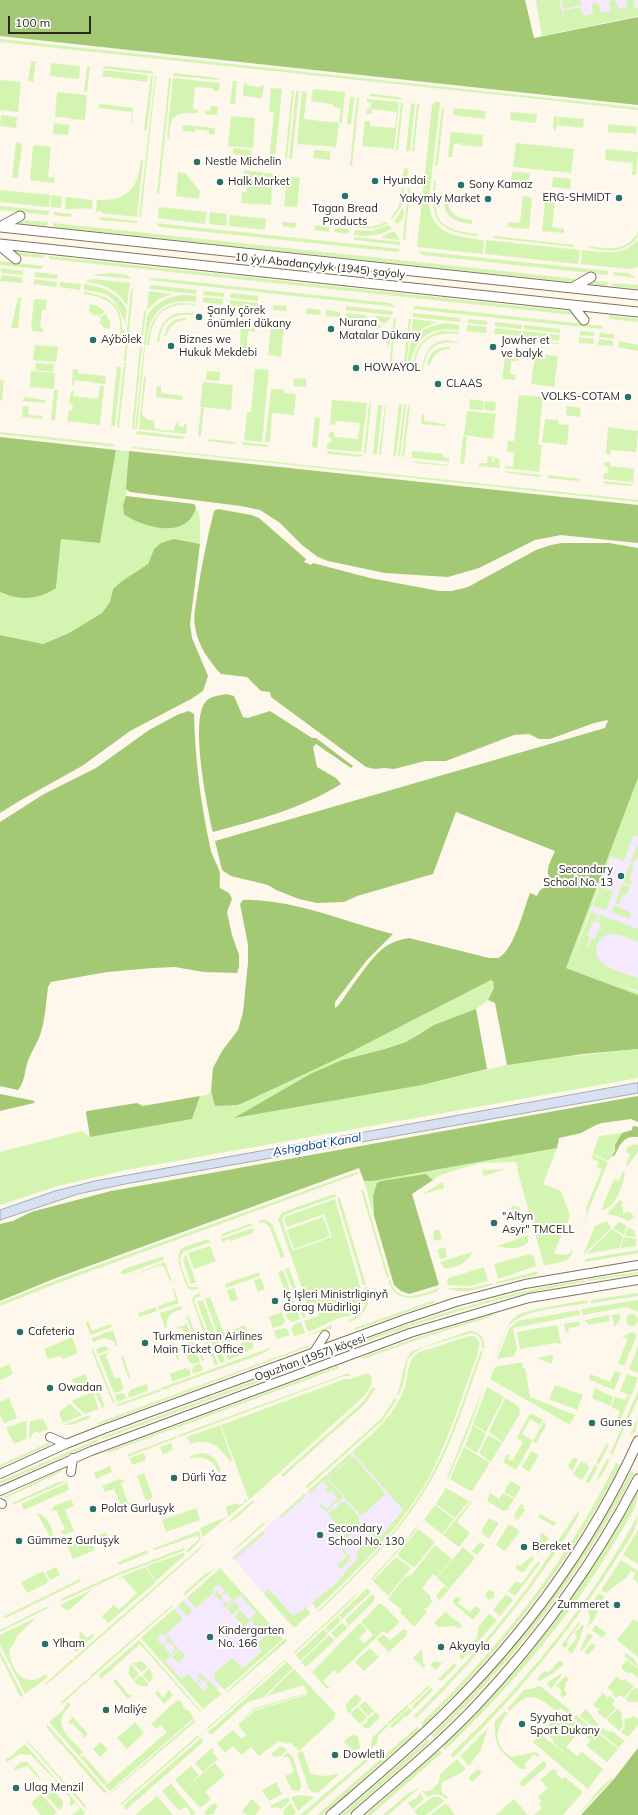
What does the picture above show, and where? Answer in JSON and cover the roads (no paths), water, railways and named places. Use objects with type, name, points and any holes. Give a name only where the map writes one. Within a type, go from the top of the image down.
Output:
[{"type":"main road","points":[[0,227],[20,216]]},
{"type":"main road","name":"10 ýyl Abadançylyk (1945) şaýoly","points":[[0,227],[638,295]]},
{"type":"main road","points":[[0,245],[16,259]]},
{"type":"main road","name":"10 ýyl Abadançylyk (1945) şaýoly","points":[[0,245],[638,312]]},
{"type":"main road","points":[[572,288],[591,277]]},
{"type":"main road","points":[[572,305],[584,320]]},
{"type":"main road","name":"Oguzhan (1957) köçesi","points":[[0,1474],[66,1444],[416,1315],[484,1294],[550,1279],[638,1265]]},
{"type":"main road","name":"Oguzhan (1957) köçesi","points":[[0,1491],[73,1458],[311,1369],[436,1325],[529,1298],[638,1280]]},
{"type":"main road","points":[[314,1352],[325,1335]]},
{"type":"main road","points":[[50,1437],[66,1444]]},
{"type":"main road","points":[[331,1815],[440,1719],[498,1656],[541,1602],[579,1548],[605,1505],[638,1441]]},
{"type":"main road","points":[[71,1472],[73,1458]]},
{"type":"main road","points":[[356,1815],[402,1775],[474,1708],[516,1661],[557,1610],[593,1557],[607,1536],[638,1479]]},
{"type":"water","name":"Ashgabat Kanal","points":[[638,1083],[638,1093],[130,1183],[78,1194],[0,1220],[0,1210],[55,1191],[95,1181]]},
{"type":"place","name":"Nestle Michelin","points":[[197,162]]},
{"type":"place","name":"Hyundai","points":[[375,181]]},
{"type":"place","name":"Halk Market","points":[[220,182]]},
{"type":"place","name":"Sony Kamaz","points":[[461,185]]},
{"type":"place","name":"Tagan Bread Products","points":[[345,196]]},
{"type":"place","name":"ERG-SHMIDT","points":[[619,198]]},
{"type":"place","name":"Yakymly Market","points":[[488,199]]},
{"type":"place","name":"Şanly çörek önümleri dükany","points":[[199,317]]},
{"type":"place","name":"Nurana Matalar Dükany","points":[[331,329]]},
{"type":"place","name":"Aýbölek","points":[[93,340]]},
{"type":"place","name":"Biznes we Hukuk Mekdebi","points":[[171,346]]},
{"type":"place","name":"Jowher et ve balyk","points":[[493,347]]},
{"type":"place","name":"HOWAYOL","points":[[356,368]]},
{"type":"place","name":"CLAAS","points":[[438,384]]},
{"type":"place","name":"VOLKS-COTAM","points":[[628,397]]},
{"type":"place","name":"Secondary School No. 13","points":[[621,876]]},
{"type":"place","name":"\"Altyn Asyr\" TMCELL","points":[[494,1223]]},
{"type":"place","name":"Iç Işleri Ministrliginyň Gorag Müdirligi","points":[[275,1301]]},
{"type":"place","name":"Cafeteria","points":[[20,1332]]},
{"type":"place","name":"Turkmenistan Airlines Main Ticket Office","points":[[145,1343]]},
{"type":"place","name":"Owadan","points":[[50,1388]]},
{"type":"place","name":"Gunes","points":[[592,1423]]},
{"type":"place","name":"Dürli Ýaz","points":[[174,1478]]},
{"type":"place","name":"Polat Gurluşyk","points":[[93,1509]]},
{"type":"place","name":"Secondary School No. 130","points":[[320,1535]]},
{"type":"place","name":"Gümmez Gurluşyk","points":[[19,1541]]},
{"type":"place","name":"Bereket","points":[[524,1547]]},
{"type":"place","name":"Zummeret","points":[[617,1605]]},
{"type":"place","name":"Kindergarten No. 166","points":[[210,1637]]},
{"type":"place","name":"Ylham","points":[[45,1644]]},
{"type":"place","name":"Akyayla","points":[[441,1647]]},
{"type":"place","name":"Maliýe","points":[[106,1710]]},
{"type":"place","name":"Syyahat Sport Dukany","points":[[522,1724]]},
{"type":"place","name":"Dowletli","points":[[335,1755]]},
{"type":"place","name":"Ulag Menzil","points":[[16,1788]]}]
